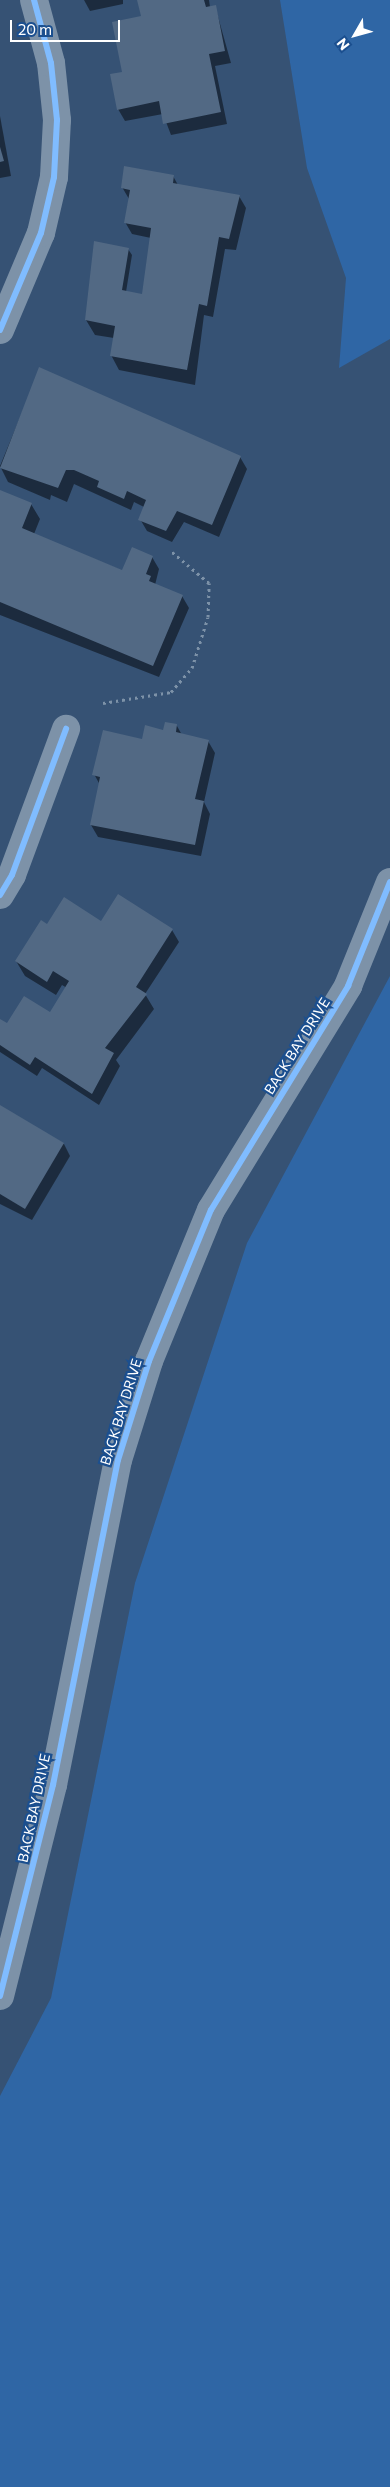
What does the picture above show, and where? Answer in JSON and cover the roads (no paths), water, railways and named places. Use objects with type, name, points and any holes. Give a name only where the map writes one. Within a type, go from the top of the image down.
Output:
[{"type":"street","points":[[0,330],[41,233],[54,177],[57,120],[51,62],[34,0]]},
{"type":"street","points":[[0,895],[12,875],[66,729]]},
{"type":"street","name":"BACK BAY DRIVE","points":[[0,1996],[53,1786],[118,1460],[149,1361],[211,1210],[340,1001],[390,882]]}]
